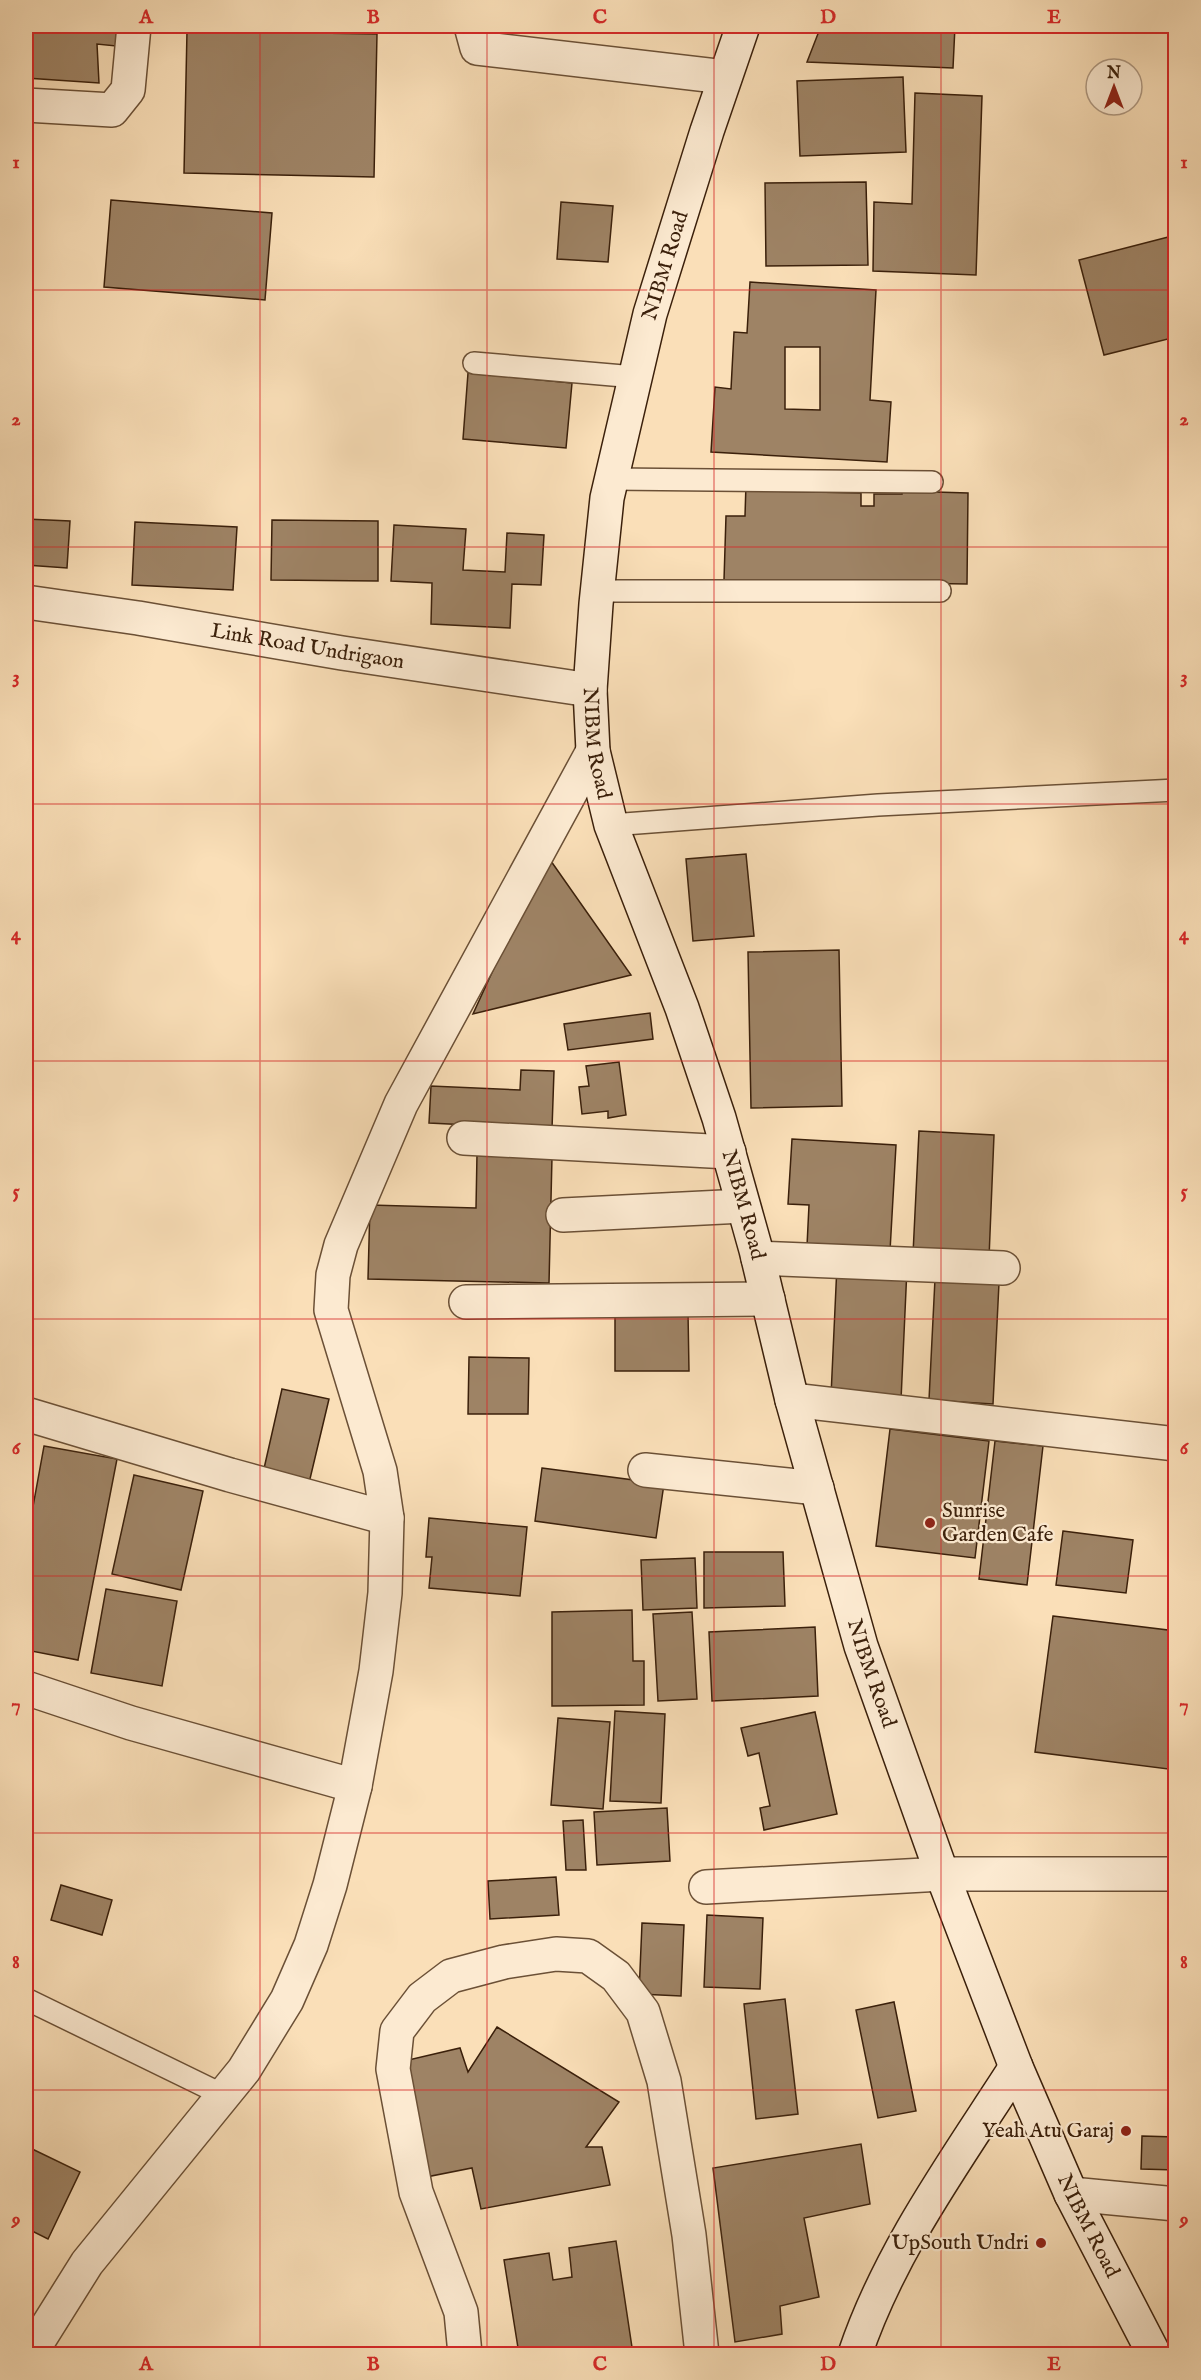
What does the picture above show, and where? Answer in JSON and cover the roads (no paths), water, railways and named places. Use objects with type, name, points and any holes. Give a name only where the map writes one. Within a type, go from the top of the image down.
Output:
[{"type":"street","points":[[26,105],[112,110],[128,90],[134,26]]},
{"type":"street","points":[[471,26],[477,48],[725,77]]},
{"type":"street","name":"NIBM Road","points":[[743,26],[650,314],[607,498],[590,690],[592,751],[611,825],[682,1008],[729,1152],[758,1258],[792,1400],[861,1646],[942,1874],[1016,2067],[1071,2194],[1154,2355]]},
{"type":"street","name":"Link Road Undrigaon","points":[[26,602],[590,690]]},
{"type":"street","points":[[30,2349],[87,2263],[244,2070],[287,2000],[311,1945],[330,1885],[355,1786],[377,1660],[385,1593],[387,1518],[380,1471],[331,1310],[333,1275],[338,1255],[401,1104],[592,751]]},
{"type":"street","points":[[465,1138],[729,1152]]},
{"type":"street","points":[[563,1215],[743,1206]]},
{"type":"street","points":[[758,1258],[1003,1268]]},
{"type":"street","points":[[466,1302],[768,1299]]},
{"type":"street","points":[[792,1400],[1176,1444]]},
{"type":"street","points":[[26,1414],[230,1475],[387,1518]]},
{"type":"street","points":[[645,1470],[817,1488]]},
{"type":"street","points":[[26,1688],[131,1724],[355,1786]]},
{"type":"street","points":[[706,1887],[942,1874],[1176,1874]]},
{"type":"street","points":[[465,2355],[461,2312],[416,2192],[393,2069],[397,2031],[422,1998],[451,1976],[504,1962],[556,1954],[588,1956],[616,1976],[643,2012],[666,2093],[689,2235],[702,2355]]},
{"type":"street","points":[[855,2355],[884,2283],[920,2216],[1016,2067]]},
{"type":"street","points":[[1071,2194],[1176,2204]]},
{"type":"lane","points":[[474,363],[635,377]]},
{"type":"lane","points":[[611,479],[932,482]]},
{"type":"lane","points":[[597,591],[940,591]]},
{"type":"lane","points":[[611,825],[902,804],[1176,790]]},
{"type":"lane","points":[[26,1999],[223,2095]]},
{"type":"place","name":"Sunrise Garden Cafe","points":[[930,1523]]},
{"type":"place","name":"Yeah Atu Garaj","points":[[1126,2131]]},
{"type":"place","name":"UpSouth Undri","points":[[1041,2243]]}]
